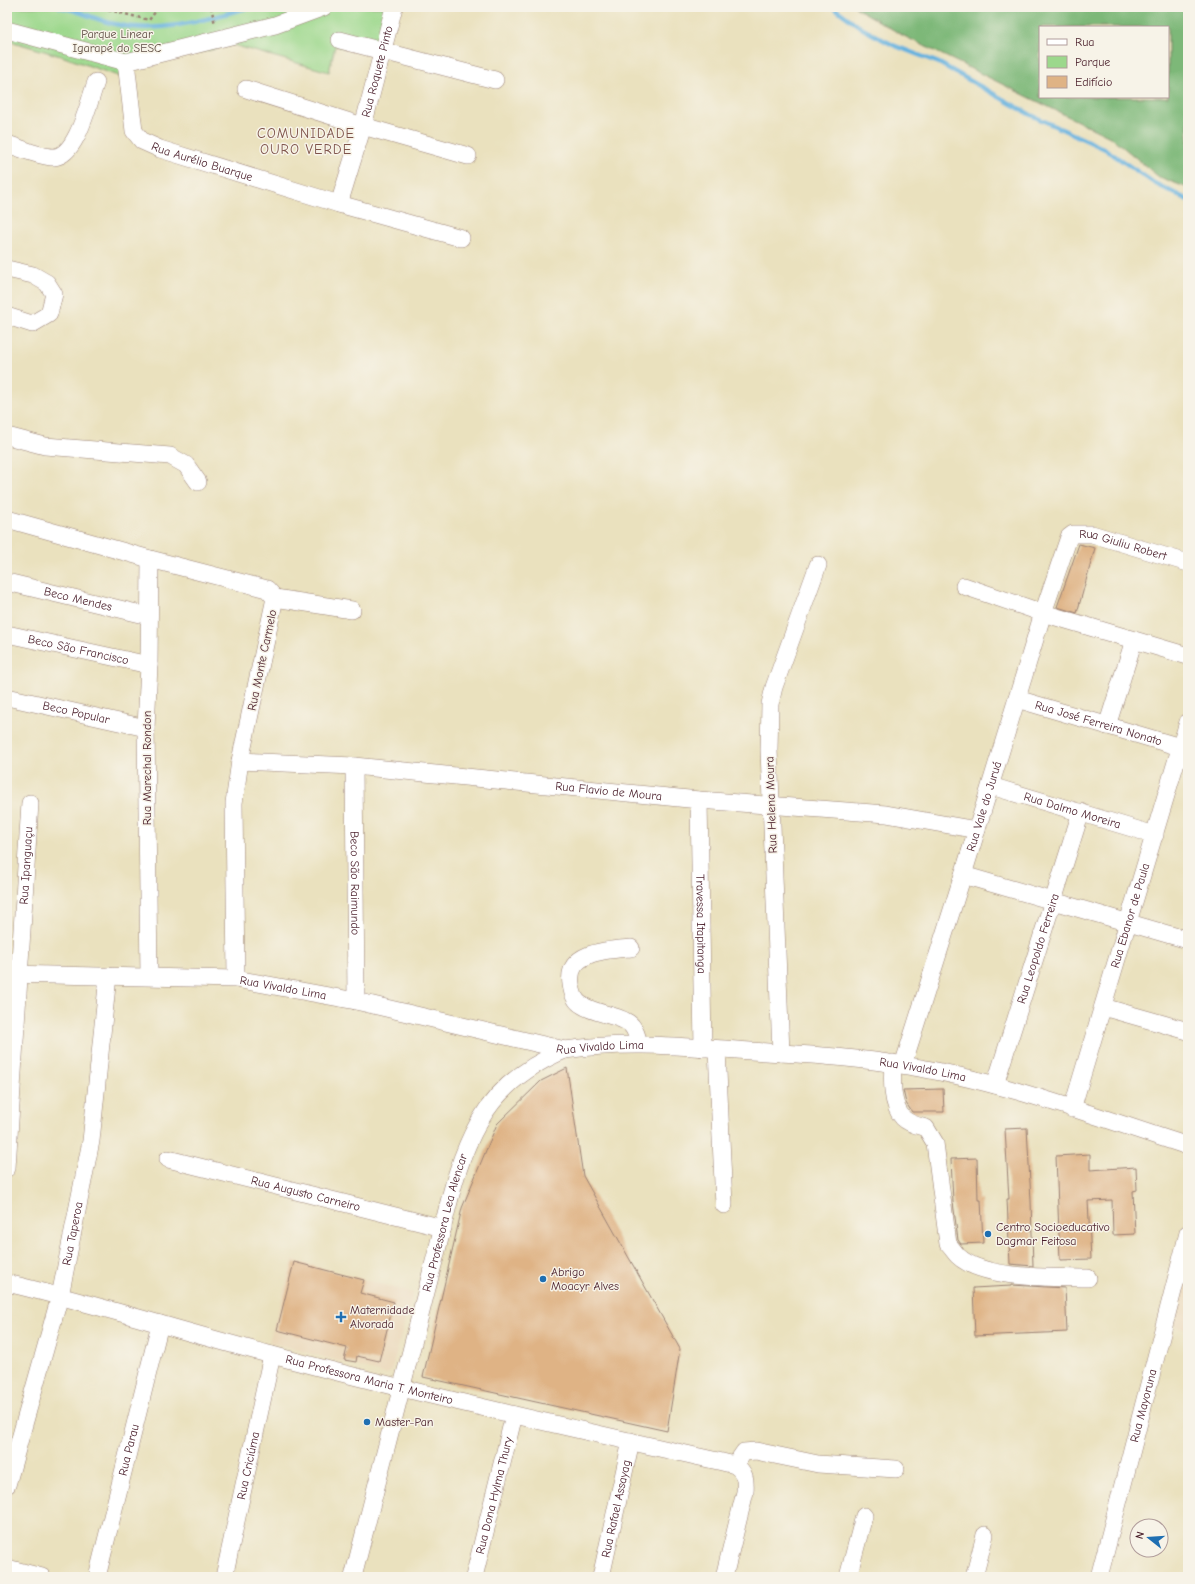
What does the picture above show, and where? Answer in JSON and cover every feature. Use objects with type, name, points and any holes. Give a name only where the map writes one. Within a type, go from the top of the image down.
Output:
[{"type":"street","points":[[7,30],[126,62],[275,25],[324,7]]},
{"type":"street","name":"Rua Roquete Pinto","points":[[339,204],[363,126],[394,7]]},
{"type":"street","points":[[340,40],[495,80]]},
{"type":"street","name":"Rua Aurélio Buarque","points":[[126,62],[131,96],[132,122],[134,131],[142,141],[160,149],[339,204],[461,238]]},
{"type":"street","points":[[7,144],[44,155],[55,157],[63,155],[76,138],[96,82]]},
{"type":"street","points":[[246,89],[363,126],[468,156]]},
{"type":"street","points":[[7,269],[38,277],[47,283],[54,294],[49,314],[32,324],[7,316]]},
{"type":"street","points":[[7,436],[45,446],[170,456],[186,465],[198,482]]},
{"type":"street","name":"Rua Monte Carmelo","points":[[7,519],[150,559],[267,589],[275,598],[240,761],[234,803],[236,979]]},
{"type":"street","name":"Rua Giuliu Robert","points":[[1066,547],[1069,537],[1073,534],[1092,534],[1188,563]]},
{"type":"street","name":"Rua Vale do Juruá","points":[[1066,547],[1043,613],[963,875],[892,1083],[897,1106],[903,1118],[913,1124],[926,1128],[935,1143],[948,1244],[959,1257],[980,1268],[1016,1276],[1088,1278]]},
{"type":"street","name":"Rua Marechal Rondon","points":[[149,976],[146,728],[149,665],[150,559]]},
{"type":"street","name":"Rua Helena Moura","points":[[781,1053],[770,804],[770,704],[774,687],[818,565]]},
{"type":"street","name":"Beco Mendes","points":[[7,582],[149,616]]},
{"type":"street","points":[[964,586],[1043,613],[1188,656]]},
{"type":"street","points":[[275,598],[352,610]]},
{"type":"street","name":"Beco São Francisco","points":[[7,634],[149,665]]},
{"type":"street","points":[[1107,726],[1134,640]]},
{"type":"street","name":"Beco Popular","points":[[7,697],[146,728]]},
{"type":"street","name":"Rua José Ferreira Nonato","points":[[1017,699],[1180,747]]},
{"type":"street","name":"Rua Ebanor de Paula","points":[[1072,1108],[1188,722]]},
{"type":"street","name":"Rua Flavio de Moura","points":[[240,761],[354,766],[699,800],[770,804],[886,814],[976,830]]},
{"type":"street","name":"Beco São Raimundo","points":[[354,766],[356,1001]]},
{"type":"street","name":"Rua Dalmo Moreira","points":[[991,786],[1155,835]]},
{"type":"street","name":"Travessa Itapitanga","points":[[699,800],[710,1048],[724,1205]]},
{"type":"street","name":"Rua Ipanguaçu","points":[[7,1168],[13,974],[30,803]]},
{"type":"street","name":"Rua Leopoldo Ferreira","points":[[995,1086],[1081,812]]},
{"type":"street","points":[[963,875],[1188,940]]},
{"type":"street","points":[[631,948],[599,952],[583,957],[575,965],[570,979],[572,994],[580,1004],[590,1010],[630,1023],[636,1031],[639,1043]]},
{"type":"street","name":"Rua Vivaldo Lima","points":[[13,974],[236,979],[356,1001],[565,1050],[599,1045],[639,1043],[781,1053],[898,1064],[995,1086],[1072,1108],[1188,1146]]},
{"type":"street","name":"Rua Taperoa","points":[[7,1485],[60,1296],[91,1141],[108,976]]},
{"type":"street","points":[[1103,1006],[1188,1032]]},
{"type":"street","name":"Rua Professora Lea Alencar","points":[[353,1577],[400,1387],[443,1228],[452,1189],[464,1152],[479,1122],[498,1095],[521,1074],[541,1060],[565,1050]]},
{"type":"street","name":"Rua Augusto Carneiro","points":[[168,1158],[443,1228]]},
{"type":"street","name":"Rua Mayoruna","points":[[1099,1577],[1188,1233]]},
{"type":"street","name":"Rua Professora Maria T. Monteiro","points":[[7,1283],[60,1296],[272,1355],[400,1387],[514,1415],[735,1464]]},
{"type":"street","name":"Rua Parau","points":[[97,1577],[160,1324]]},
{"type":"street","name":"Rua Criciúma","points":[[224,1577],[272,1355]]},
{"type":"street","name":"Rua Dona Hylma Thury","points":[[474,1577],[514,1415]]},
{"type":"street","name":"Rua Rafael Assayag","points":[[601,1577],[631,1441]]},
{"type":"street","points":[[724,1577],[745,1492],[746,1480],[744,1474],[735,1464],[744,1452],[756,1451],[818,1464],[896,1469]]},
{"type":"street","points":[[848,1577],[864,1516]]},
{"type":"street","points":[[974,1577],[985,1535]]},
{"type":"street","points":[[7,1568],[42,1577]]},
{"type":"path","points":[[97,7],[150,20],[159,7]]},
{"type":"path","points":[[210,7],[212,12]]},
{"type":"shaded area","name":"Maternidade Alvorada","points":[[293,1260],[413,1293],[392,1368],[389,1373],[386,1374],[269,1342]]},
{"type":"shaded area","points":[[1188,1276],[1188,1330],[1175,1325]]},
{"type":"green space","name":"Parque Linear Igarapé do SESC","points":[[7,7],[393,7],[377,54],[335,46],[329,72],[233,45],[140,66],[121,77],[64,57],[7,40]]},
{"type":"green space","points":[[855,7],[1188,7],[1188,188],[1159,177],[1112,138],[902,35]]},
{"type":"building","points":[[1079,544],[1095,548],[1077,613],[1057,607]]},
{"type":"building","name":"Abrigo Moacyr Alves","points":[[567,1068],[583,1176],[680,1349],[667,1431],[423,1377],[462,1208],[497,1124],[541,1081]]},
{"type":"building","points":[[943,1089],[944,1112],[912,1112],[906,1103],[903,1090]]},
{"type":"building","points":[[1027,1128],[1033,1266],[1010,1264],[1007,1199],[1009,1199],[1005,1129]]},
{"type":"building","points":[[1090,1154],[1090,1170],[1136,1167],[1137,1190],[1133,1191],[1135,1234],[1113,1235],[1112,1200],[1088,1201],[1091,1259],[1060,1260],[1056,1156]]},
{"type":"building","points":[[977,1158],[978,1200],[981,1200],[983,1243],[961,1244],[958,1240],[953,1202],[951,1159]]},
{"type":"building","name":"Maternidade Alvorada","points":[[294,1262],[364,1280],[360,1293],[394,1302],[379,1361],[357,1356],[356,1362],[344,1360],[347,1348],[277,1330]]},
{"type":"building","points":[[1011,1285],[1065,1288],[1067,1332],[975,1336],[973,1288]]},
{"type":"waterway","points":[[60,7],[74,10],[115,24],[149,28],[166,27],[200,21],[250,7]]},
{"type":"waterway","points":[[833,7],[863,29],[893,45],[939,63],[1031,115],[1105,149],[1154,183],[1188,200]]},
{"type":"place","name":"Centro Socioeducativo Dagmar Feitosa","points":[[988,1234]]},
{"type":"place","name":"Abrigo Moacyr Alves","points":[[543,1279]]},
{"type":"place","name":"Maternidade Alvorada","points":[[341,1317]]},
{"type":"place","name":"Master-Pan","points":[[367,1422]]},
{"type":"district","name":"COMUNIDADE OURO VERDE","points":[[306,142]]}]
